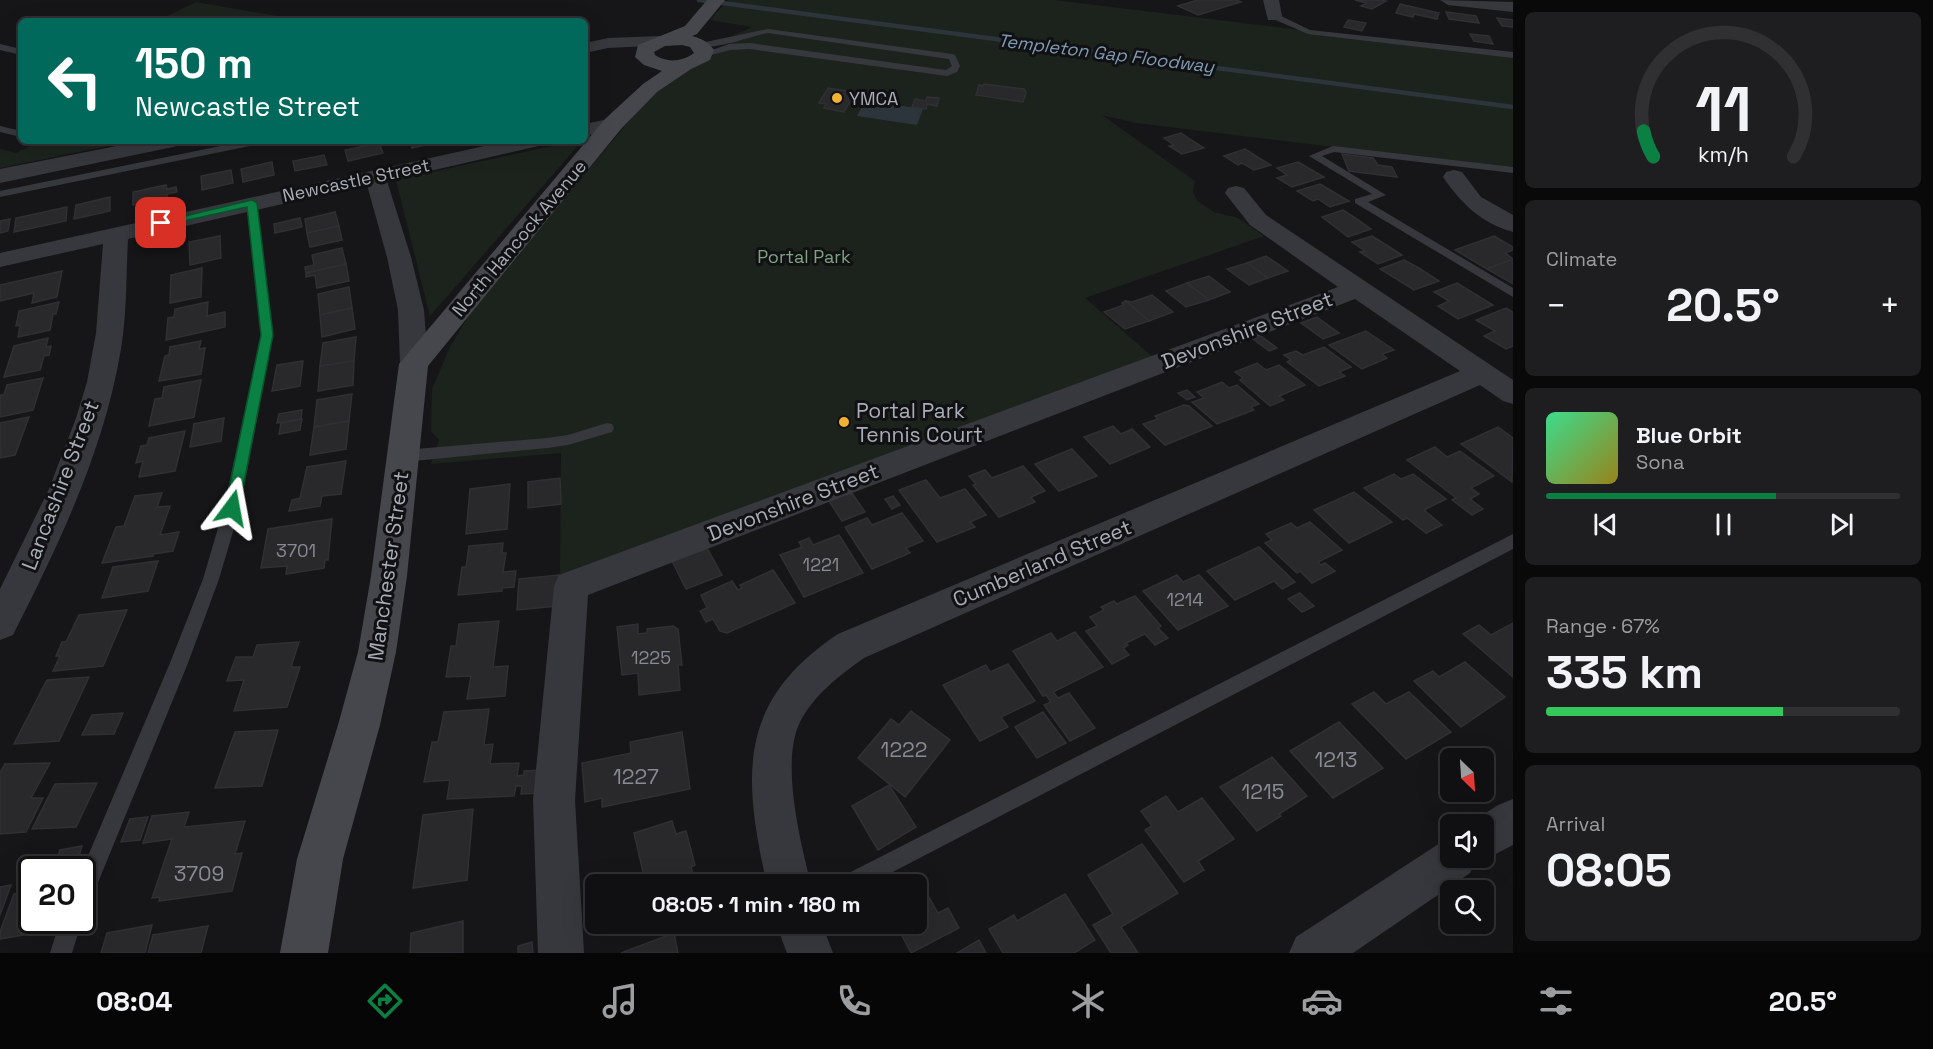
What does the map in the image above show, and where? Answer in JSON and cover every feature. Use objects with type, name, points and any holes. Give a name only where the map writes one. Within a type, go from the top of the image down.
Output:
[{"type":"street","name":"North Hancock Avenue","points":[[688,42],[716,0]]},
{"type":"street","points":[[1448,0],[1513,7]]},
{"type":"street","name":"North Hancock Avenue","points":[[648,59],[645,49],[649,46],[688,42]]},
{"type":"street","name":"North Hancock Avenue","points":[[414,364],[613,124],[650,88],[684,65],[700,59],[688,42]]},
{"type":"street","points":[[588,48],[608,43],[688,42]]},
{"type":"street","points":[[588,48],[618,49],[665,66],[684,65]]},
{"type":"street","points":[[648,59],[650,88]]},
{"type":"street","points":[[588,129],[613,124]]},
{"type":"street","points":[[0,176],[158,144]]},
{"type":"street","name":"Newcastle Street","points":[[0,260],[522,144]]},
{"type":"street","name":"Manchester Street","points":[[304,953],[320,859],[359,725],[377,652],[404,456],[414,364],[411,310],[399,257],[375,176]]},
{"type":"street","points":[[1454,177],[1473,202],[1513,225]]},
{"type":"street","points":[[1236,193],[1258,220],[1513,394]]},
{"type":"street","name":"Lancashire Street","points":[[0,624],[49,524],[89,422],[108,347],[116,233]]},
{"type":"street","name":"Devonshire Street","points":[[561,953],[554,800],[571,586],[1359,288]]},
{"type":"street","name":"Cumberland Street","points":[[786,874],[777,836],[772,763],[780,722],[800,690],[822,665],[851,646],[1482,373]]},
{"type":"street","points":[[1494,832],[1513,820]]},
{"type":"street","points":[[1325,949],[1441,868]]},
{"type":"street","points":[[803,934],[810,953]]},
{"type":"lane","points":[[1273,8],[1292,26],[1317,34],[1513,55]]},
{"type":"lane","points":[[768,31],[952,57],[956,66],[954,70],[947,73],[750,46],[729,47],[688,42],[724,42],[752,33],[768,31]]},
{"type":"lane","points":[[0,47],[18,51]]},
{"type":"lane","points":[[0,129],[18,133]]},
{"type":"lane","points":[[0,194],[245,144]]},
{"type":"lane","points":[[1513,170],[1333,149],[1314,156],[1381,195],[1359,201],[1513,293]]},
{"type":"lane","points":[[96,861],[179,663],[211,579],[232,508],[267,335],[252,203]]},
{"type":"lane","points":[[404,456],[547,443],[568,440],[607,428]]},
{"type":"lane","points":[[867,874],[1513,541]]},
{"type":"lane","points":[[61,953],[67,934]]},
{"type":"green space","name":"Portal Park","points":[[728,0],[1054,0],[1513,56],[1513,169],[1136,123],[1102,115],[1195,181],[1193,191],[1197,201],[1214,212],[1238,218],[1264,236],[1085,298],[1154,358],[560,580],[561,453],[431,464],[439,440],[431,431],[432,389],[449,349],[476,303],[646,101],[685,71],[707,58],[730,49],[730,37],[752,27],[710,20]]},
{"type":"green space","points":[[196,2],[288,18],[163,18]]},
{"type":"green space","points":[[34,144],[118,144],[0,168],[0,149],[16,153]]},
{"type":"green space","points":[[560,144],[579,144],[430,316],[396,180]]},
{"type":"shaded area","points":[[869,93],[887,95],[884,103],[923,109],[917,125],[857,116]]},
{"type":"building","points":[[1198,0],[1241,2],[1198,15],[1178,6]]},
{"type":"building","points":[[1355,0],[1386,1],[1372,9],[1361,6],[1366,3]]},
{"type":"building","points":[[1400,4],[1439,13],[1437,19],[1396,13]]},
{"type":"building","points":[[1446,12],[1476,16],[1479,23],[1449,19]]},
{"type":"building","points":[[1497,18],[1513,20],[1513,27],[1502,26]]},
{"type":"building","points":[[1348,20],[1366,23],[1362,31],[1344,27]]},
{"type":"building","points":[[1470,34],[1489,36],[1493,44],[1474,41]]},
{"type":"building","points":[[979,85],[1024,89],[1026,92],[1023,102],[976,95]]},
{"type":"building","name":"YMCA","points":[[828,88],[855,92],[844,112],[824,108],[826,104],[819,103]]},
{"type":"building","points":[[927,97],[939,98],[937,106],[927,104],[926,109],[912,107],[915,99],[926,101]]},
{"type":"building","points":[[1181,133],[1204,148],[1182,154],[1169,146],[1174,145],[1164,138]]},
{"type":"building","points":[[379,144],[383,153],[348,161],[345,150]]},
{"type":"building","points":[[411,144],[429,144],[412,148]]},
{"type":"building","points":[[1245,149],[1271,165],[1254,170],[1242,163],[1238,165],[1224,156]]},
{"type":"building","points":[[1342,154],[1373,158],[1378,165],[1392,167],[1397,177],[1349,171]]},
{"type":"building","points":[[324,155],[327,165],[295,171],[293,161]]},
{"type":"building","points":[[272,162],[274,175],[243,182],[241,169]]},
{"type":"building","points":[[1298,162],[1324,177],[1292,187],[1277,178],[1287,175],[1277,168]]},
{"type":"building","points":[[231,170],[233,183],[202,190],[201,176]]},
{"type":"building","points":[[1320,184],[1349,201],[1330,207],[1318,199],[1313,201],[1297,191]]},
{"type":"building","points":[[166,185],[167,189],[176,187],[177,192],[167,194],[167,198],[133,205],[133,192]]},
{"type":"building","points":[[110,197],[110,211],[74,219],[76,205]]},
{"type":"building","points":[[67,207],[66,221],[14,232],[16,218]]},
{"type":"building","points":[[1343,210],[1371,229],[1348,237],[1322,217]]},
{"type":"building","points":[[335,212],[339,226],[307,233],[305,219]]},
{"type":"building","points":[[300,218],[302,227],[275,233],[274,224]]},
{"type":"building","points":[[10,219],[8,231],[0,233],[0,221]]},
{"type":"building","points":[[339,226],[342,240],[310,247],[307,233]]},
{"type":"building","points":[[220,236],[221,258],[190,265],[189,242]]},
{"type":"building","points":[[1372,236],[1402,255],[1378,264],[1360,252],[1365,251],[1352,242]]},
{"type":"building","points":[[1494,236],[1513,247],[1513,250],[1505,253],[1513,259],[1487,269],[1455,250]]},
{"type":"building","points":[[342,248],[346,264],[306,273],[305,267],[314,265],[312,255]]},
{"type":"building","points":[[1266,256],[1288,271],[1268,278],[1247,263]]},
{"type":"building","points":[[1513,259],[1513,284],[1487,269]]},
{"type":"building","points":[[1404,260],[1439,281],[1414,290],[1380,269]]},
{"type":"building","points":[[1247,263],[1268,278],[1249,285],[1227,269]]},
{"type":"building","points":[[346,264],[349,281],[317,288],[315,275],[306,277],[306,273]]},
{"type":"building","points":[[202,268],[201,297],[170,303],[171,275]]},
{"type":"building","points":[[62,271],[57,297],[32,303],[34,293],[0,301],[0,285]]},
{"type":"building","points":[[1209,276],[1230,292],[1209,300],[1187,283]]},
{"type":"building","points":[[1187,283],[1209,300],[1186,307],[1166,291]]},
{"type":"building","points":[[1457,283],[1493,305],[1458,319],[1438,306],[1449,301],[1434,292]]},
{"type":"building","points":[[349,287],[352,308],[320,315],[318,294]]},
{"type":"building","points":[[1152,295],[1173,312],[1149,321],[1126,301],[1132,302]]},
{"type":"building","points":[[1126,301],[1149,321],[1125,329],[1104,312],[1124,305],[1122,303]]},
{"type":"building","points":[[59,302],[56,314],[53,314],[50,330],[18,337],[20,325],[16,326],[19,311]]},
{"type":"building","points":[[208,302],[207,316],[225,312],[225,327],[166,340],[168,318],[174,317],[175,309]]},
{"type":"building","points":[[352,308],[355,329],[322,337],[320,315]]},
{"type":"building","points":[[1506,308],[1513,312],[1513,346],[1506,349],[1484,336],[1495,331],[1476,320]]},
{"type":"building","points":[[1317,317],[1339,333],[1323,339],[1301,323]]},
{"type":"building","points":[[1366,331],[1394,350],[1382,354],[1387,358],[1362,369],[1329,345]]},
{"type":"building","points":[[1261,336],[1277,348],[1269,351],[1253,339]]},
{"type":"building","points":[[356,337],[354,361],[320,366],[323,343]]},
{"type":"building","points":[[48,338],[46,347],[51,346],[49,355],[44,356],[40,370],[4,377],[14,346]]},
{"type":"building","points":[[201,341],[199,349],[205,348],[201,374],[159,381],[165,356],[169,355],[170,347]]},
{"type":"building","points":[[1324,347],[1351,367],[1339,372],[1345,376],[1319,386],[1287,362],[1291,360],[1284,355],[1296,351],[1303,355]]},
{"type":"building","points":[[303,361],[300,386],[272,391],[277,365]]},
{"type":"building","points":[[354,361],[353,385],[318,391],[320,366]]},
{"type":"building","points":[[1257,363],[1266,370],[1279,365],[1305,385],[1279,396],[1284,400],[1270,406],[1240,380],[1243,378],[1235,372]]},
{"type":"building","points":[[43,378],[33,410],[0,417],[0,395],[4,395],[7,385]]},
{"type":"building","points":[[201,380],[194,417],[149,426],[155,399],[162,398],[164,387]]},
{"type":"building","points":[[1222,382],[1229,388],[1237,385],[1259,404],[1251,407],[1254,410],[1217,424],[1192,402],[1204,398],[1197,392]]},
{"type":"building","points":[[1187,390],[1195,397],[1187,400],[1178,393]]},
{"type":"building","points":[[352,394],[349,421],[314,427],[317,400]]},
{"type":"building","points":[[1184,405],[1189,406],[1212,426],[1165,445],[1143,424],[1158,419],[1155,416]]},
{"type":"building","points":[[302,410],[301,419],[277,423],[279,414]]},
{"type":"building","points":[[29,417],[15,455],[0,458],[0,423]]},
{"type":"building","points":[[224,418],[221,441],[190,447],[194,424]]},
{"type":"building","points":[[302,419],[300,430],[279,434],[281,423]]},
{"type":"building","points":[[349,421],[346,449],[310,455],[314,427]]},
{"type":"building","points":[[1113,426],[1121,434],[1132,429],[1150,447],[1110,464],[1084,437]]},
{"type":"building","points":[[1498,427],[1513,438],[1512,482],[1461,444]]},
{"type":"building","points":[[185,431],[175,471],[139,477],[143,461],[136,463],[141,446],[147,445],[149,438]]},
{"type":"building","points":[[1435,447],[1447,457],[1460,451],[1494,476],[1471,488],[1479,494],[1470,499],[1483,509],[1472,515],[1452,500],[1456,498],[1407,460]]},
{"type":"building","points":[[1072,449],[1097,476],[1059,491],[1035,464]]},
{"type":"building","points":[[346,461],[341,494],[322,496],[320,506],[289,511],[292,500],[300,498],[307,467]]},
{"type":"building","points":[[1023,466],[1045,491],[1031,497],[1035,502],[999,517],[973,485],[976,484],[969,476],[985,470],[992,478]]},
{"type":"building","points":[[1394,474],[1401,479],[1413,474],[1446,499],[1424,510],[1442,525],[1426,533],[1407,518],[1403,520],[1364,488]]},
{"type":"building","points":[[560,478],[561,504],[528,508],[528,482]]},
{"type":"building","points":[[926,480],[940,498],[965,489],[986,515],[970,522],[975,527],[937,542],[899,490]]},
{"type":"building","points":[[510,484],[507,529],[466,534],[470,489]]},
{"type":"building","points":[[1354,492],[1392,522],[1349,543],[1314,510]]},
{"type":"building","points":[[162,493],[157,507],[170,506],[160,535],[179,532],[173,551],[102,563],[116,527],[124,526],[135,496]]},
{"type":"building","points":[[852,493],[865,512],[842,521],[829,501]]},
{"type":"building","points":[[893,496],[900,505],[892,509],[885,499]]},
{"type":"building","points":[[902,513],[923,541],[906,548],[910,553],[872,569],[845,527],[867,518],[872,525]]},
{"type":"building","points":[[332,519],[328,560],[325,560],[324,568],[286,574],[287,566],[261,568],[268,529]]},
{"type":"building","points":[[1310,522],[1342,550],[1318,562],[1321,565],[1325,563],[1335,571],[1312,583],[1300,571],[1297,573],[1265,543],[1272,540],[1266,534],[1291,523],[1297,528]]},
{"type":"building","points":[[839,535],[863,573],[804,597],[780,555],[802,547],[799,542],[809,538],[813,545]]},
{"type":"building","points":[[503,543],[502,553],[506,553],[503,572],[516,571],[514,587],[502,588],[502,591],[458,595],[462,567],[466,567],[469,546]]},
{"type":"building","points":[[1259,547],[1295,582],[1282,589],[1274,581],[1235,600],[1207,571]]},
{"type":"building","points":[[707,548],[722,575],[686,589],[672,561]]},
{"type":"building","points":[[158,561],[148,591],[102,598],[113,567]]},
{"type":"building","points":[[773,570],[795,603],[727,633],[720,631],[713,619],[706,622],[700,611],[707,608],[701,595],[732,581],[738,590],[742,588],[740,585]]},
{"type":"building","points":[[559,575],[557,606],[517,610],[519,579]]},
{"type":"building","points":[[1177,575],[1183,582],[1199,575],[1228,606],[1178,630],[1143,591]]},
{"type":"building","points":[[1300,593],[1314,606],[1302,612],[1288,599]]},
{"type":"building","points":[[1135,596],[1161,626],[1158,628],[1168,638],[1155,645],[1145,634],[1126,643],[1128,645],[1123,648],[1129,655],[1112,664],[1086,631],[1097,626],[1090,617],[1104,610],[1101,607],[1114,601],[1117,604]]},
{"type":"building","points":[[127,610],[103,666],[53,671],[60,656],[56,656],[62,642],[66,642],[79,615]]},
{"type":"building","points":[[499,621],[493,667],[508,666],[505,696],[467,699],[471,676],[446,677],[451,646],[456,646],[459,624]]},
{"type":"building","points":[[1513,623],[1513,677],[1463,634],[1479,625],[1491,635]]},
{"type":"building","points":[[638,624],[638,634],[647,633],[647,629],[673,626],[678,629],[682,665],[678,665],[680,690],[639,695],[638,673],[622,675],[617,627]]},
{"type":"building","points":[[1075,632],[1103,667],[1053,692],[1058,698],[1069,693],[1095,728],[1070,741],[1044,705],[1051,702],[1046,695],[1043,696],[1013,651],[1051,633],[1057,641]]},
{"type":"building","points":[[299,642],[291,667],[300,667],[287,707],[234,711],[244,680],[227,681],[236,657],[253,657],[257,645]]},
{"type":"building","points":[[1465,662],[1505,697],[1461,727],[1414,681],[1433,671],[1439,677]]},
{"type":"building","points":[[1008,664],[1035,701],[1001,717],[1008,727],[980,741],[943,685],[986,665],[990,672]]},
{"type":"building","points":[[89,677],[59,741],[14,744],[47,680]]},
{"type":"building","points":[[1374,692],[1386,704],[1409,692],[1451,732],[1406,759],[1352,704]]},
{"type":"building","points":[[489,709],[484,745],[493,744],[490,764],[519,763],[517,776],[524,775],[524,771],[544,770],[541,793],[521,794],[522,786],[516,786],[514,796],[447,799],[450,780],[424,782],[432,742],[438,742],[444,712]]},
{"type":"building","points":[[911,711],[950,740],[905,797],[858,758],[891,719],[899,725]]},
{"type":"building","points":[[1043,712],[1066,743],[1037,758],[1015,727]]},
{"type":"building","points":[[123,713],[114,734],[82,735],[92,715]]},
{"type":"building","points":[[1339,722],[1383,768],[1333,798],[1290,751]]},
{"type":"building","points":[[278,730],[262,786],[215,788],[235,732]]},
{"type":"building","points":[[682,732],[690,789],[602,807],[602,798],[585,802],[582,763],[631,753],[630,742]]},
{"type":"building","points":[[1272,757],[1307,796],[1257,831],[1220,787]]},
{"type":"building","points":[[50,763],[31,798],[43,798],[26,832],[0,834],[0,773],[5,764]]},
{"type":"building","points":[[97,783],[76,827],[32,829],[55,784]]},
{"type":"building","points":[[889,785],[916,827],[878,850],[852,806]]},
{"type":"building","points":[[1166,796],[1178,812],[1202,798],[1234,839],[1198,861],[1204,870],[1184,882],[1145,830],[1152,826],[1141,811]]},
{"type":"building","points":[[473,809],[467,880],[413,888],[423,815]]},
{"type":"building","points":[[189,812],[184,827],[245,821],[235,854],[242,853],[232,891],[159,901],[160,897],[152,898],[172,839],[143,843],[152,816]]},
{"type":"building","points":[[148,817],[140,840],[121,842],[130,819]]},
{"type":"building","points":[[672,821],[676,834],[686,831],[695,865],[691,867],[693,874],[643,874],[634,833]]},
{"type":"building","points":[[1142,844],[1178,893],[1121,927],[1138,953],[1111,953],[1093,925],[1113,914],[1088,875]]},
{"type":"building","points":[[82,846],[79,856],[58,856],[60,850]]},
{"type":"building","points":[[11,885],[0,915],[0,887]]},
{"type":"building","points":[[18,893],[18,934],[29,934],[0,939],[0,932],[14,894]]},
{"type":"building","points":[[927,894],[938,913],[948,908],[959,928],[911,953],[901,934],[927,934]]},
{"type":"building","points":[[1065,894],[1095,940],[1074,953],[1003,953],[989,929],[1014,915],[1017,921]]},
{"type":"building","points":[[463,921],[463,953],[410,953],[411,933]]},
{"type":"building","points":[[152,925],[145,953],[101,953],[107,933]]},
{"type":"building","points":[[208,926],[201,953],[148,953],[153,935]]},
{"type":"building","points":[[674,934],[678,953],[621,953]]},
{"type":"building","points":[[979,940],[986,953],[957,953]]},
{"type":"building","points":[[532,942],[533,953],[518,953],[518,946]]},
{"type":"waterway","name":"Templeton Gap Floodway","points":[[699,0],[1513,107]]},
{"type":"place","name":"YMCA","points":[[837,98]]},
{"type":"place","name":"Portal Park Tennis Court","points":[[844,422]]},
{"type":"route","points":[[161,223],[252,203],[267,335],[245,454],[232,508]]}]
